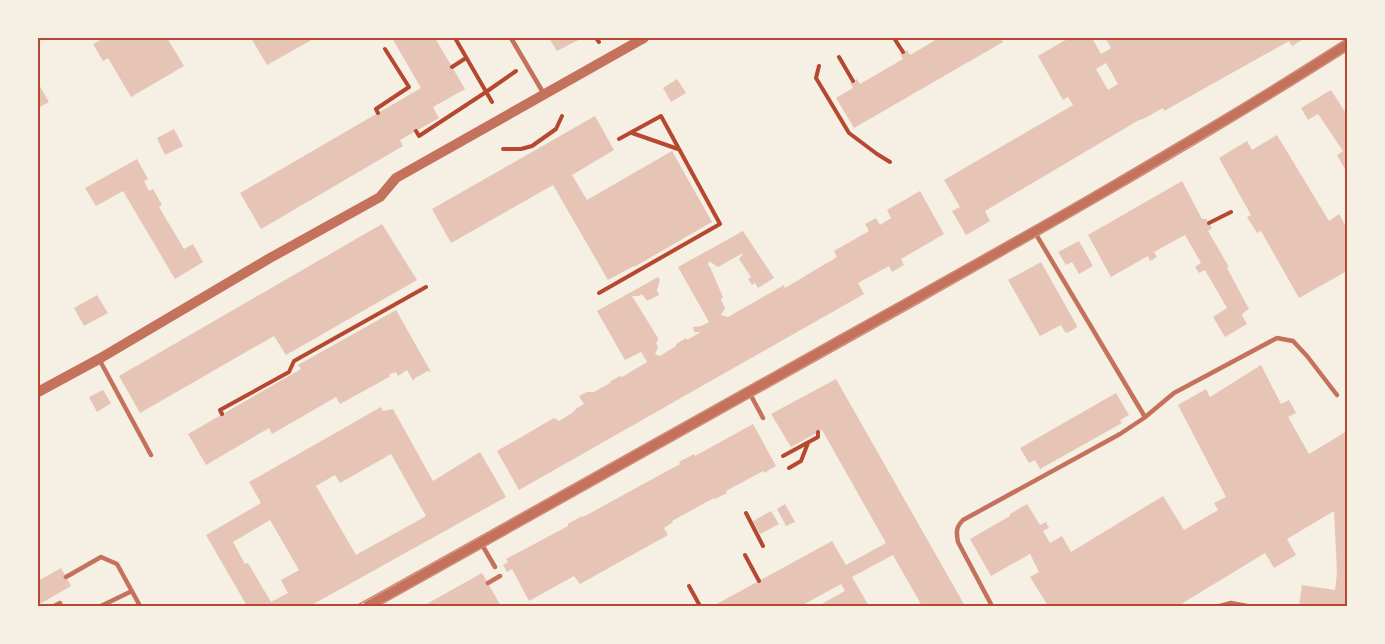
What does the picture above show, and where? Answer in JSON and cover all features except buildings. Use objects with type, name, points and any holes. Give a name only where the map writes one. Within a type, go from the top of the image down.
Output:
[{"type":"street","points":[[38,392],[380,197],[396,178],[644,38]]},
{"type":"street","points":[[368,606],[1191,141],[1347,44]]},
{"type":"lane","points":[[511,38],[544,94]]},
{"type":"lane","points":[[1034,231],[1145,417]]},
{"type":"lane","points":[[992,606],[958,542],[957,527],[963,520],[1120,434],[1174,393],[1277,338],[1293,341],[1336,395]]},
{"type":"lane","points":[[99,359],[151,454]]},
{"type":"lane","points":[[749,392],[763,418]]},
{"type":"lane","points":[[481,543],[495,567]]},
{"type":"lane","points":[[66,577],[100,557],[117,564],[140,606]]},
{"type":"lane","points":[[488,583],[500,576]]},
{"type":"lane","points":[[101,606],[132,591]]},
{"type":"lane","points":[[54,606],[60,603],[62,606]]},
{"type":"lane","points":[[1220,606],[1232,603],[1248,606]]},
{"type":"path","points":[[454,38],[492,102]]},
{"type":"path","points":[[894,38],[903,52]]},
{"type":"path","points":[[378,113],[376,109],[409,87],[385,49]]},
{"type":"path","points":[[839,57],[853,81]]},
{"type":"path","points":[[452,67],[466,58]]},
{"type":"path","points":[[419,136],[527,64]]},
{"type":"path","points":[[819,66],[816,78],[849,133],[890,162]]},
{"type":"path","points":[[503,149],[521,149],[541,144],[556,129],[562,116]]},
{"type":"path","points":[[599,293],[720,224],[660,116],[620,139]]},
{"type":"path","points":[[416,130],[422,141]]},
{"type":"path","points":[[631,132],[678,149]]},
{"type":"path","points":[[1209,223],[1231,212]]},
{"type":"path","points":[[222,414],[220,411],[289,372],[294,361],[426,287]]},
{"type":"path","points":[[783,456],[818,437],[818,432]]},
{"type":"path","points":[[789,468],[801,461],[809,442]]},
{"type":"path","points":[[746,513],[763,546]]},
{"type":"path","points":[[746,555],[759,581]]},
{"type":"path","points":[[689,586],[700,606]]},
{"type":"tram line","points":[[356,606],[1034,227],[1223,116],[1348,38]]},
{"type":"tram line","points":[[378,606],[1080,211],[1242,116],[1348,50]]}]
